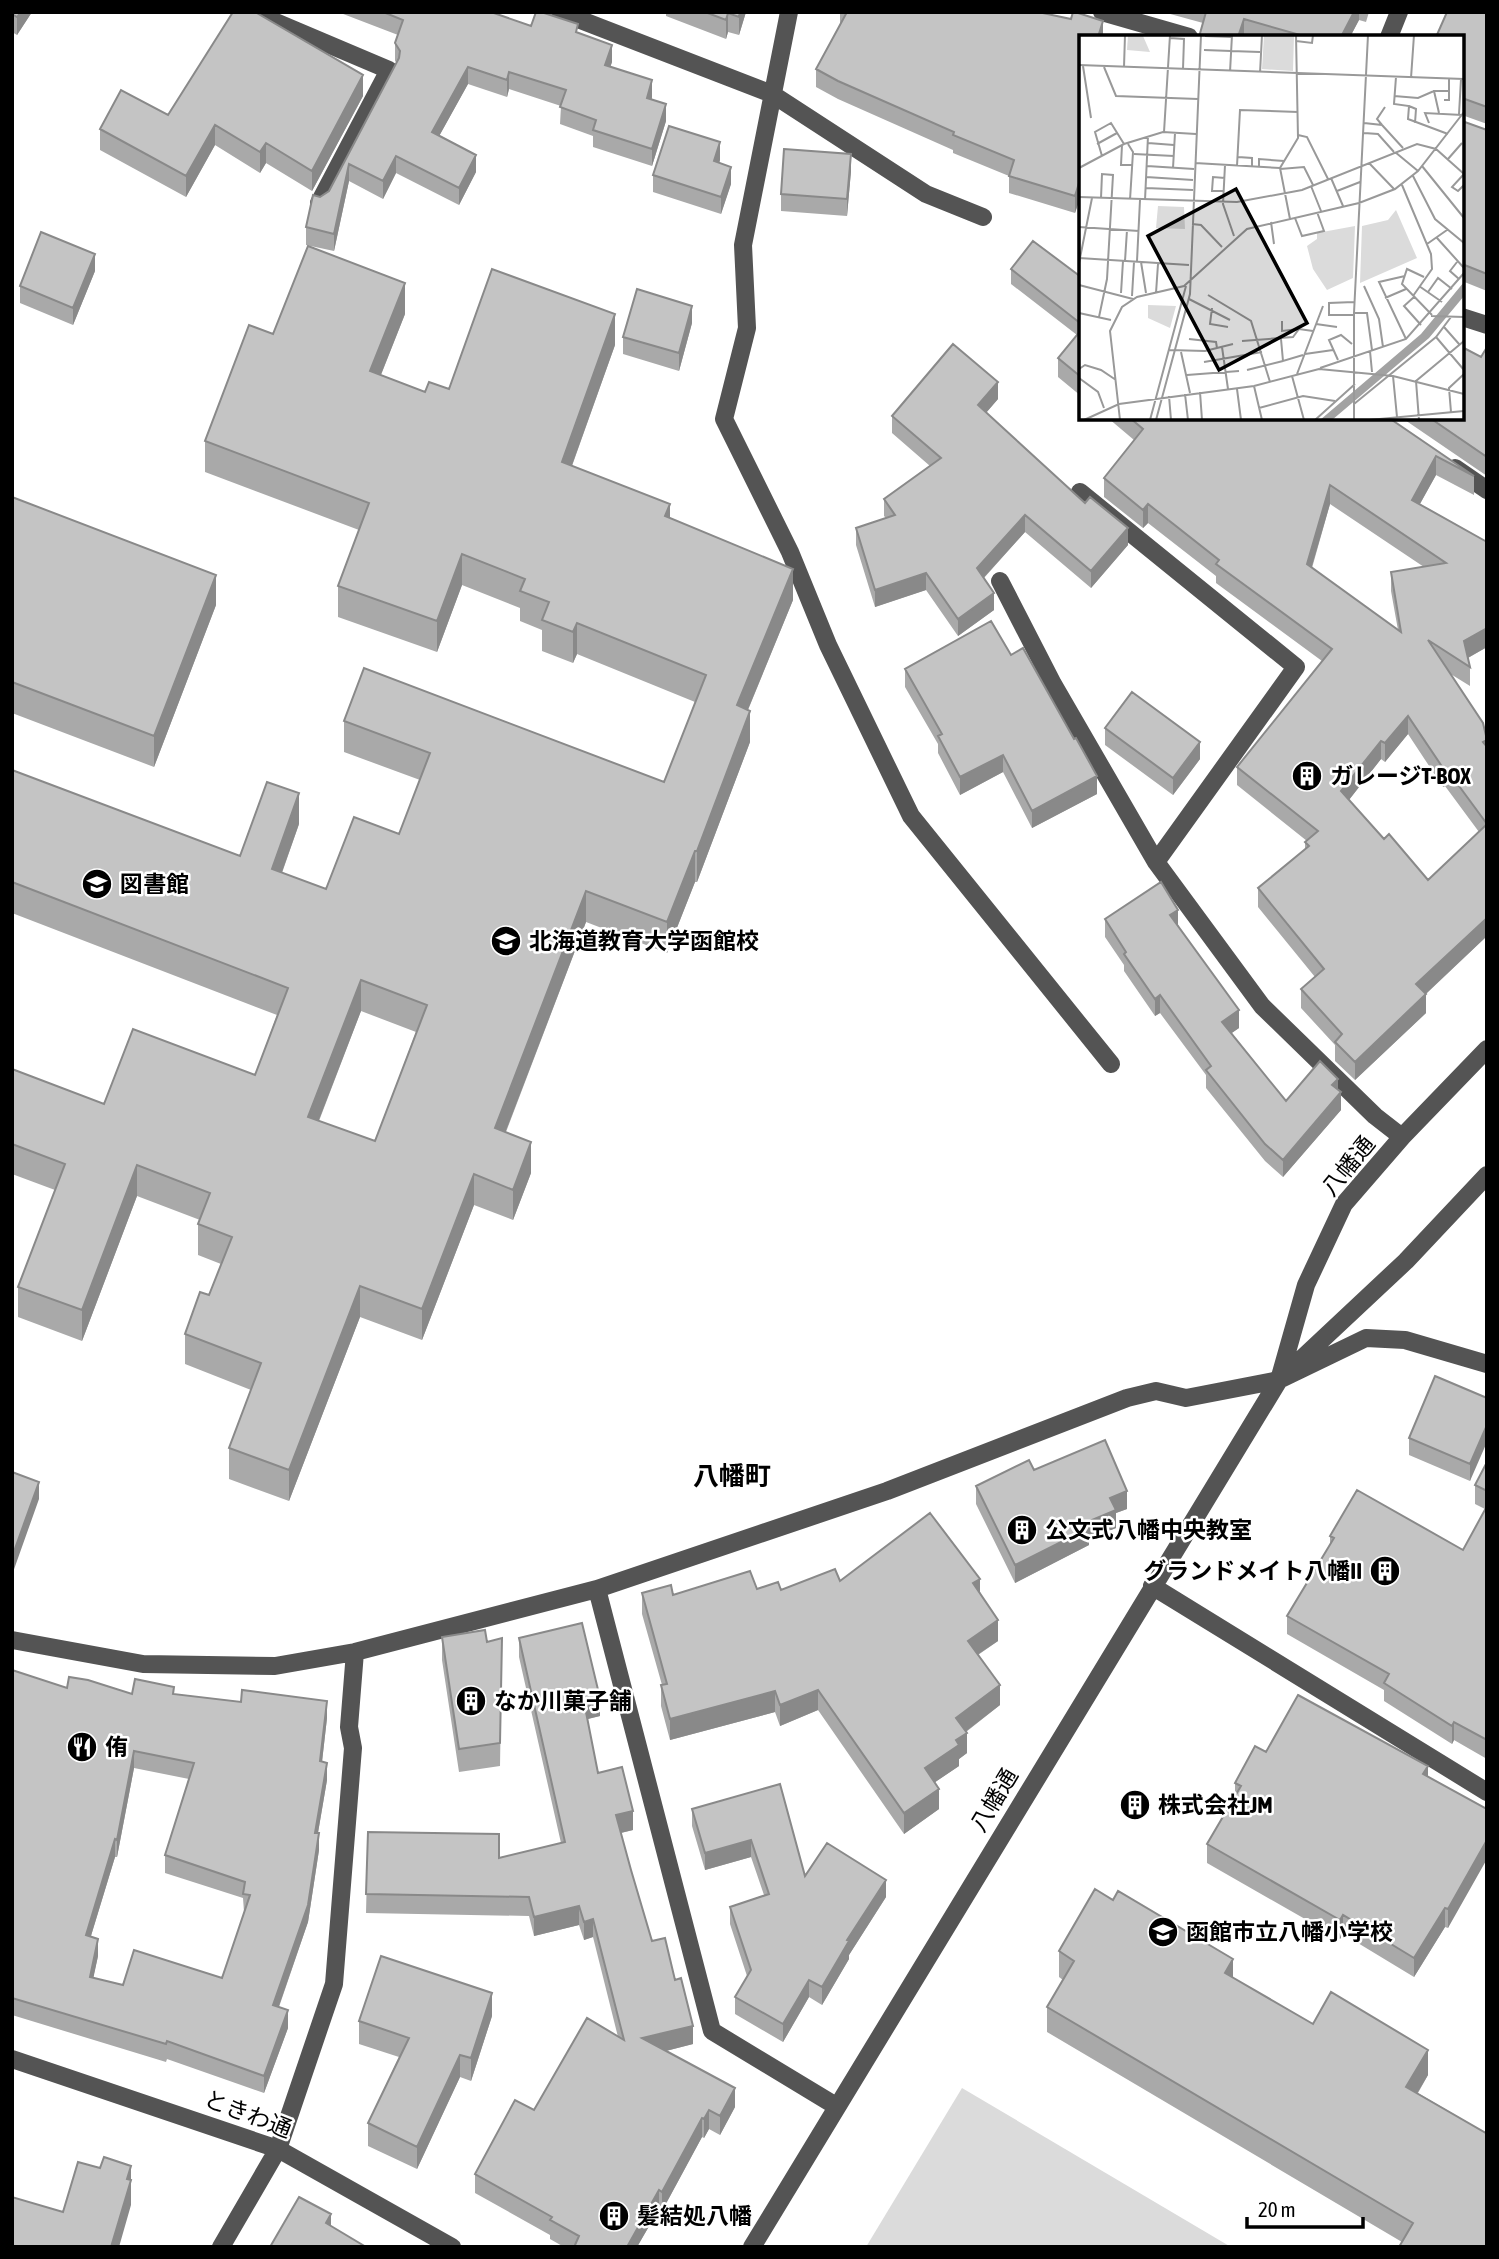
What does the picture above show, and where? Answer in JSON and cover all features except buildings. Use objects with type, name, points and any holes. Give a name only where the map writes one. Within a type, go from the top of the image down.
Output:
[{"type":"street","points":[[252,12],[389,70],[319,203]]},
{"type":"street","points":[[560,12],[772,94],[926,194],[983,217]]},
{"type":"street","points":[[789,12],[743,245],[747,328],[724,419],[790,552],[828,645],[911,816],[1111,1064]]},
{"type":"street","points":[[1102,12],[1182,35]]},
{"type":"street","points":[[1391,35],[1399,12]]},
{"type":"street","points":[[1464,318],[1487,324]]},
{"type":"street","points":[[1445,461],[1487,490]]},
{"type":"street","points":[[1080,492],[1296,667],[1156,862]]},
{"type":"street","points":[[1000,581],[1053,684],[1156,862],[1262,1006],[1375,1116],[1402,1137]]},
{"type":"street","name":"八幡通","points":[[1279,1380],[1306,1286],[1344,1204],[1402,1137],[1487,1049]]},
{"type":"street","name":"八幡通","points":[[752,2247],[1279,1380],[1406,1261],[1487,1175]]},
{"type":"street","points":[[12,1640],[143,1664],[170,1665],[275,1665],[355,1652],[597,1589],[887,1492],[1127,1398],[1156,1391],[1186,1398],[1279,1380],[1366,1338],[1405,1340],[1487,1364]]},
{"type":"street","points":[[1152,1586],[1487,1792]]},
{"type":"street","points":[[597,1589],[712,2031],[836,2106]]},
{"type":"street","points":[[221,2247],[278,2149],[334,1984],[353,1748],[349,1727],[355,1652]]},
{"type":"street","name":"ときわ通","points":[[12,2059],[278,2149],[452,2247]]},
{"type":"shaded area","points":[[962,2088],[1231,2247],[866,2247]]},
{"type":"place","name":"ガレージT-BOX","points":[[1307,776]]},
{"type":"place","name":"図書館","points":[[97,884]]},
{"type":"place","name":"北海道教育大学函館校","points":[[506,941]]},
{"type":"place","name":"公文式八幡中央教室","points":[[1022,1530]]},
{"type":"place","name":"グランドメイト八幡II","points":[[1385,1571]]},
{"type":"place","name":"なか川菓子舗","points":[[471,1701]]},
{"type":"place","name":"侑","points":[[82,1747]]},
{"type":"place","name":"株式会社JM","points":[[1135,1805]]},
{"type":"place","name":"函館市立八幡小学校","points":[[1163,1932]]},
{"type":"place","name":"髪結処八幡","points":[[614,2216]]},
{"type":"district","name":"八幡町","points":[[732,1476]]}]
